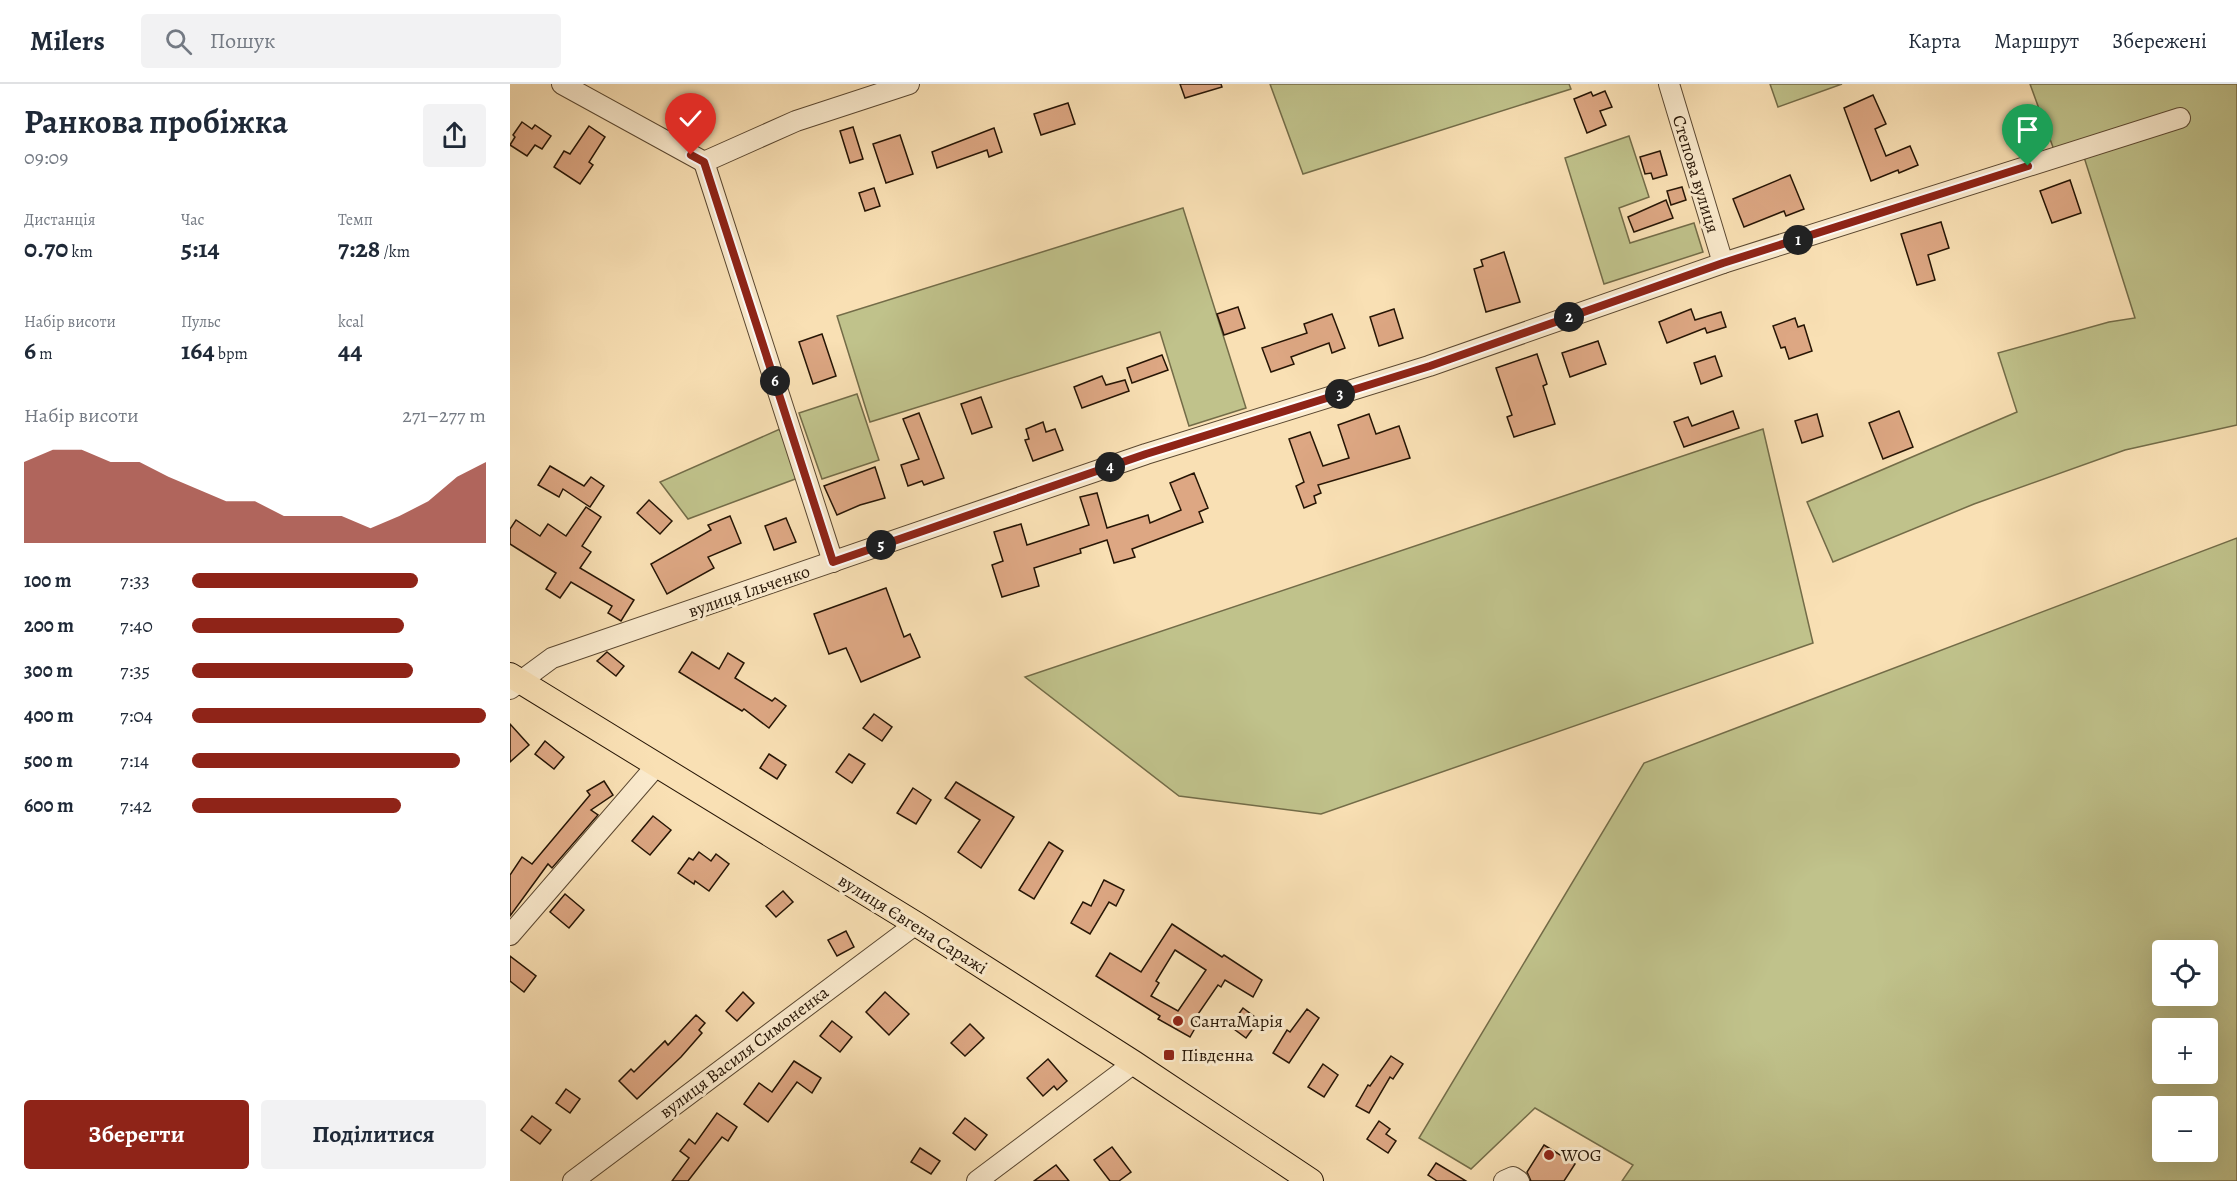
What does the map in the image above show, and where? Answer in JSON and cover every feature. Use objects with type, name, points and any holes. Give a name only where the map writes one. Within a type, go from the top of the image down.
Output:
[{"type":"main road","name":"вулиця Євгена Саражі","points":[[513,682],[657,765],[916,924],[1134,1063],[1311,1181]]},
{"type":"street","points":[[562,84],[704,162],[833,562]]},
{"type":"street","points":[[704,162],[796,121],[909,84]]},
{"type":"street","name":"Степова вулиця","points":[[1669,84],[1723,263]]},
{"type":"street","name":"вулиця Ільченко","points":[[513,682],[552,658],[1146,454],[1430,366],[1723,263],[2180,118]]},
{"type":"street","points":[[510,935],[657,765]]},
{"type":"street","name":"вулиця Василя Симоненка","points":[[573,1181],[916,924]]},
{"type":"street","points":[[977,1181],[1134,1063]]},
{"type":"street","points":[[1504,1181],[1512,1177],[1519,1181]]},
{"type":"green space","points":[[1270,84],[1569,84],[1571,89],[1303,174]]},
{"type":"green space","points":[[1770,84],[1842,84],[1778,107]]},
{"type":"green space","points":[[2030,84],[2237,84],[2237,425],[2125,450],[1974,504],[1833,562],[1807,502],[2017,412],[1998,353],[2109,322],[2135,318],[2084,157],[2058,161]]},
{"type":"green space","points":[[1629,136],[1649,197],[1619,208],[1630,243],[1694,223],[1703,252],[1604,284],[1565,158]]},
{"type":"green space","points":[[1183,208],[1246,408],[1189,426],[1160,332],[870,422],[837,316]]},
{"type":"green space","points":[[857,394],[879,460],[822,479],[799,413]]},
{"type":"green space","points":[[780,429],[798,478],[688,519],[660,482]]},
{"type":"green space","points":[[1763,429],[1813,643],[1321,814],[1179,796],[1025,677]]},
{"type":"green space","points":[[2237,538],[2237,1181],[1622,1181],[1633,1165],[1535,1108],[1471,1169],[1419,1138],[1644,763]]},
{"type":"building","points":[[1180,84],[1221,84],[1222,87],[1185,98]]},
{"type":"building","points":[[1605,91],[1612,107],[1600,111],[1606,125],[1587,133],[1574,99],[1591,92],[1593,96]]},
{"type":"building","points":[[1873,95],[1886,124],[1875,129],[1886,156],[1910,146],[1918,165],[1871,181],[1844,108]]},
{"type":"building","points":[[1068,103],[1075,124],[1041,135],[1034,114]]},
{"type":"building","points":[[522,122],[532,129],[535,125],[551,136],[542,149],[535,145],[527,156],[510,145],[515,137],[513,135]]},
{"type":"building","points":[[589,126],[605,137],[589,162],[593,165],[580,184],[554,167],[564,151],[570,154]]},
{"type":"building","points":[[853,127],[863,159],[850,163],[840,131]]},
{"type":"building","points":[[994,128],[1002,152],[989,157],[987,150],[937,168],[932,152]]},
{"type":"building","points":[[900,135],[913,174],[886,183],[873,144]]},
{"type":"building","points":[[1660,151],[1667,175],[1653,179],[1651,173],[1645,174],[1640,157]]},
{"type":"building","points":[[1790,175],[1804,209],[1786,216],[1784,211],[1744,227],[1733,199]]},
{"type":"building","points":[[2070,180],[2081,213],[2052,223],[2040,191]]},
{"type":"building","points":[[1682,187],[1686,200],[1671,205],[1667,191]]},
{"type":"building","points":[[874,188],[880,206],[865,211],[859,193]]},
{"type":"building","points":[[1666,200],[1673,218],[1634,232],[1628,217]]},
{"type":"building","points":[[1941,222],[1949,248],[1928,255],[1935,280],[1917,285],[1901,234]]},
{"type":"building","points":[[1504,252],[1520,302],[1486,312],[1474,269],[1483,266],[1481,260]]},
{"type":"building","points":[[1238,307],[1245,328],[1224,335],[1217,314]]},
{"type":"building","points":[[1394,309],[1403,338],[1379,346],[1370,317]]},
{"type":"building","points":[[1691,309],[1695,320],[1721,312],[1726,327],[1707,333],[1705,328],[1667,343],[1659,322]]},
{"type":"building","points":[[1332,314],[1345,348],[1332,353],[1329,343],[1291,357],[1294,364],[1271,372],[1262,348],[1307,333],[1304,324]]},
{"type":"building","points":[[1795,318],[1798,327],[1804,325],[1812,351],[1789,359],[1785,347],[1781,348],[1773,326]]},
{"type":"building","points":[[822,334],[836,376],[813,384],[799,342]]},
{"type":"building","points":[[1598,341],[1606,364],[1570,377],[1562,353]]},
{"type":"building","points":[[1537,354],[1547,384],[1543,386],[1555,424],[1514,437],[1507,417],[1512,415],[1496,368]]},
{"type":"building","points":[[1162,355],[1168,370],[1132,383],[1127,368]]},
{"type":"building","points":[[1715,356],[1722,376],[1701,384],[1694,363]]},
{"type":"building","points":[[1102,376],[1106,385],[1125,380],[1129,391],[1082,408],[1074,387]]},
{"type":"building","points":[[981,397],[992,427],[972,434],[961,404]]},
{"type":"building","points":[[1733,411],[1739,428],[1684,447],[1674,422],[1688,417],[1692,426]]},
{"type":"building","points":[[1899,411],[1913,447],[1883,459],[1869,423]]},
{"type":"building","points":[[919,413],[944,478],[924,485],[922,481],[908,486],[901,465],[919,459],[903,419]]},
{"type":"building","points":[[1369,414],[1376,434],[1399,426],[1410,458],[1318,485],[1321,493],[1314,496],[1316,503],[1304,508],[1296,486],[1304,482],[1289,439],[1310,432],[1323,466],[1349,458],[1338,425]]},
{"type":"building","points":[[1817,414],[1823,436],[1802,443],[1795,421]]},
{"type":"building","points":[[1043,422],[1046,432],[1055,429],[1063,450],[1033,461],[1025,440],[1029,439],[1026,429]]},
{"type":"building","points":[[550,466],[584,486],[591,477],[604,486],[590,507],[563,489],[559,497],[538,485]]},
{"type":"building","points":[[875,467],[885,498],[837,515],[824,486]]},
{"type":"building","points":[[1194,473],[1208,508],[1199,512],[1203,522],[1132,549],[1135,557],[1114,563],[1107,540],[1080,549],[1081,553],[1034,568],[1039,586],[1002,597],[992,565],[1003,561],[994,532],[1021,524],[1027,545],[1089,525],[1080,497],[1097,493],[1107,528],[1148,515],[1150,523],[1181,510],[1170,483]]},
{"type":"building","points":[[649,500],[672,521],[660,534],[637,513]]},
{"type":"building","points":[[586,507],[601,517],[582,546],[591,552],[580,568],[634,600],[621,621],[608,613],[612,606],[571,582],[560,598],[546,589],[556,573],[510,544],[510,529],[516,520],[540,536],[548,524],[566,536]]},
{"type":"building","points":[[730,516],[741,543],[708,557],[714,568],[667,594],[651,564],[711,530],[708,525]]},
{"type":"building","points":[[786,518],[796,542],[774,550],[765,526]]},
{"type":"building","points":[[886,588],[904,637],[910,634],[920,657],[861,682],[846,648],[829,654],[814,614]]},
{"type":"building","points":[[607,652],[624,666],[616,676],[597,661]]},
{"type":"building","points":[[692,652],[719,669],[728,653],[744,663],[735,678],[772,701],[775,698],[786,706],[769,728],[744,709],[742,711],[679,672]]},
{"type":"building","points":[[874,714],[892,727],[882,741],[863,728]]},
{"type":"building","points":[[510,724],[529,745],[510,762]]},
{"type":"building","points":[[545,741],[564,757],[554,769],[535,754]]},
{"type":"building","points":[[769,754],[786,765],[777,779],[760,768]]},
{"type":"building","points":[[849,754],[865,764],[852,783],[836,772]]},
{"type":"building","points":[[604,781],[613,795],[591,810],[598,815],[552,868],[548,864],[510,916],[510,875],[522,857],[532,864],[590,795],[587,791]]},
{"type":"building","points":[[956,782],[1014,817],[981,868],[958,852],[980,820],[945,798]]},
{"type":"building","points":[[913,788],[931,800],[916,824],[897,813]]},
{"type":"building","points":[[653,816],[671,830],[650,855],[632,841]]},
{"type":"building","points":[[1049,842],[1063,851],[1034,899],[1019,890]]},
{"type":"building","points":[[699,852],[711,861],[716,854],[729,864],[709,891],[678,873],[689,858],[693,860]]},
{"type":"building","points":[[1104,880],[1124,890],[1116,906],[1109,902],[1090,934],[1071,923],[1083,902],[1091,906]]},
{"type":"building","points":[[783,891],[793,902],[776,917],[766,906]]},
{"type":"building","points":[[565,894],[584,910],[569,928],[550,912]]},
{"type":"building","points":[[1172,924],[1262,980],[1253,997],[1225,980],[1221,987],[1218,985],[1194,1020],[1198,1023],[1190,1037],[1158,1019],[1160,1016],[1096,976],[1110,953],[1141,972]],"holes":[[[1175,950],[1206,970],[1178,1011],[1151,996],[1159,983],[1156,981]]]},
{"type":"building","points":[[846,931],[854,947],[837,956],[828,940]]},
{"type":"building","points":[[510,956],[536,976],[524,992],[510,981]]},
{"type":"building","points":[[743,992],[754,1003],[737,1021],[726,1011]]},
{"type":"building","points":[[885,992],[909,1014],[889,1035],[866,1012]]},
{"type":"building","points":[[1243,1008],[1259,1020],[1246,1038],[1230,1026]]},
{"type":"building","points":[[1307,1009],[1319,1018],[1289,1063],[1273,1053],[1287,1030],[1290,1032]]},
{"type":"building","points":[[696,1015],[705,1023],[699,1030],[702,1033],[681,1057],[637,1099],[619,1081],[631,1069],[634,1072],[665,1041],[668,1045]]},
{"type":"building","points":[[832,1021],[852,1037],[840,1052],[820,1036]]},
{"type":"building","points":[[970,1024],[984,1038],[965,1056],[951,1043]]},
{"type":"building","points":[[1391,1056],[1403,1064],[1393,1079],[1390,1077],[1369,1113],[1356,1106],[1368,1085],[1370,1086]]},
{"type":"building","points":[[1048,1059],[1067,1081],[1057,1090],[1054,1086],[1043,1096],[1027,1078]]},
{"type":"building","points":[[794,1061],[821,1078],[812,1093],[797,1082],[768,1122],[744,1104],[759,1083],[772,1092]]},
{"type":"building","points":[[1323,1064],[1338,1075],[1324,1097],[1308,1087]]},
{"type":"building","points":[[566,1089],[580,1099],[570,1113],[556,1103]]},
{"type":"building","points":[[717,1113],[737,1127],[728,1141],[722,1137],[688,1181],[672,1181],[689,1158],[680,1151],[689,1139],[695,1144]]},
{"type":"building","points":[[532,1116],[551,1130],[540,1144],[521,1130]]},
{"type":"building","points":[[965,1118],[987,1135],[975,1150],[953,1133]]},
{"type":"building","points":[[1379,1121],[1390,1129],[1386,1134],[1396,1141],[1388,1153],[1367,1139]]},
{"type":"building","name":"WOG","points":[[1544,1145],[1575,1164],[1564,1181],[1531,1181],[1527,1172]]},
{"type":"building","points":[[1112,1147],[1131,1172],[1119,1181],[1110,1181],[1094,1160]]},
{"type":"building","points":[[920,1148],[940,1161],[931,1174],[911,1162]]},
{"type":"building","points":[[1436,1163],[1466,1181],[1437,1181],[1428,1175]]},
{"type":"building","points":[[1056,1165],[1069,1181],[1034,1181]]},
{"type":"place","name":"СантаМарія","points":[[1178,1021]]},
{"type":"place","name":"Південна","points":[[1169,1055]]},
{"type":"place","name":"WOG","points":[[1549,1155]]},
{"type":"route","points":[[691,155],[704,162],[833,562],[1146,454],[1430,366],[1723,263],[2028,166]]}]
